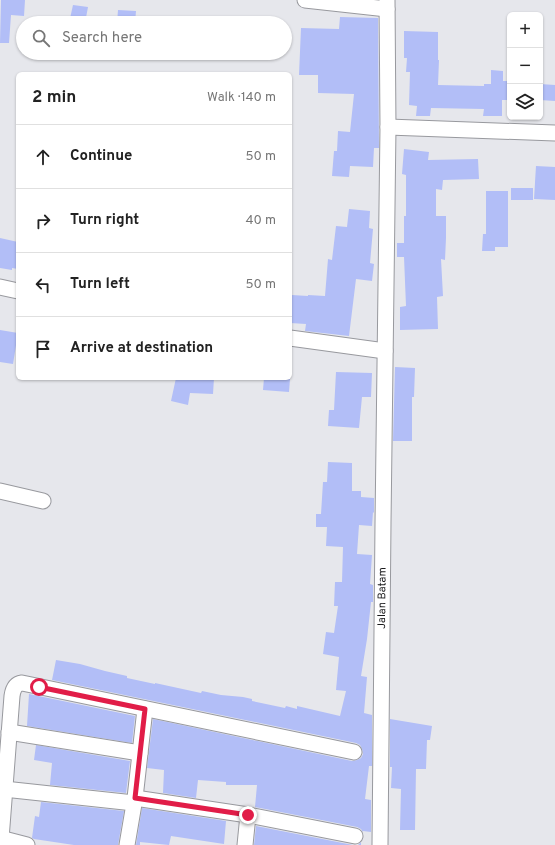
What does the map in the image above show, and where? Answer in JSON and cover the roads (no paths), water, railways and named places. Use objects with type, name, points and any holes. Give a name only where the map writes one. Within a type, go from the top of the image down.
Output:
[{"type":"street","points":[[305,0],[387,5]]},
{"type":"street","name":"Jalan Batam","points":[[380,845],[388,127],[387,5]]},
{"type":"street","points":[[388,127],[555,133]]},
{"type":"street","points":[[0,287],[16,291]]},
{"type":"street","points":[[292,338],[385,351]]},
{"type":"street","points":[[0,491],[43,502]]},
{"type":"street","points":[[27,845],[0,839],[12,696],[15,686],[19,684],[28,684],[354,752]]},
{"type":"street","points":[[127,845],[145,709]]},
{"type":"street","points":[[9,732],[140,754]]},
{"type":"street","points":[[4,789],[134,800],[248,815],[355,836]]},
{"type":"street","points":[[245,845],[248,815]]}]
